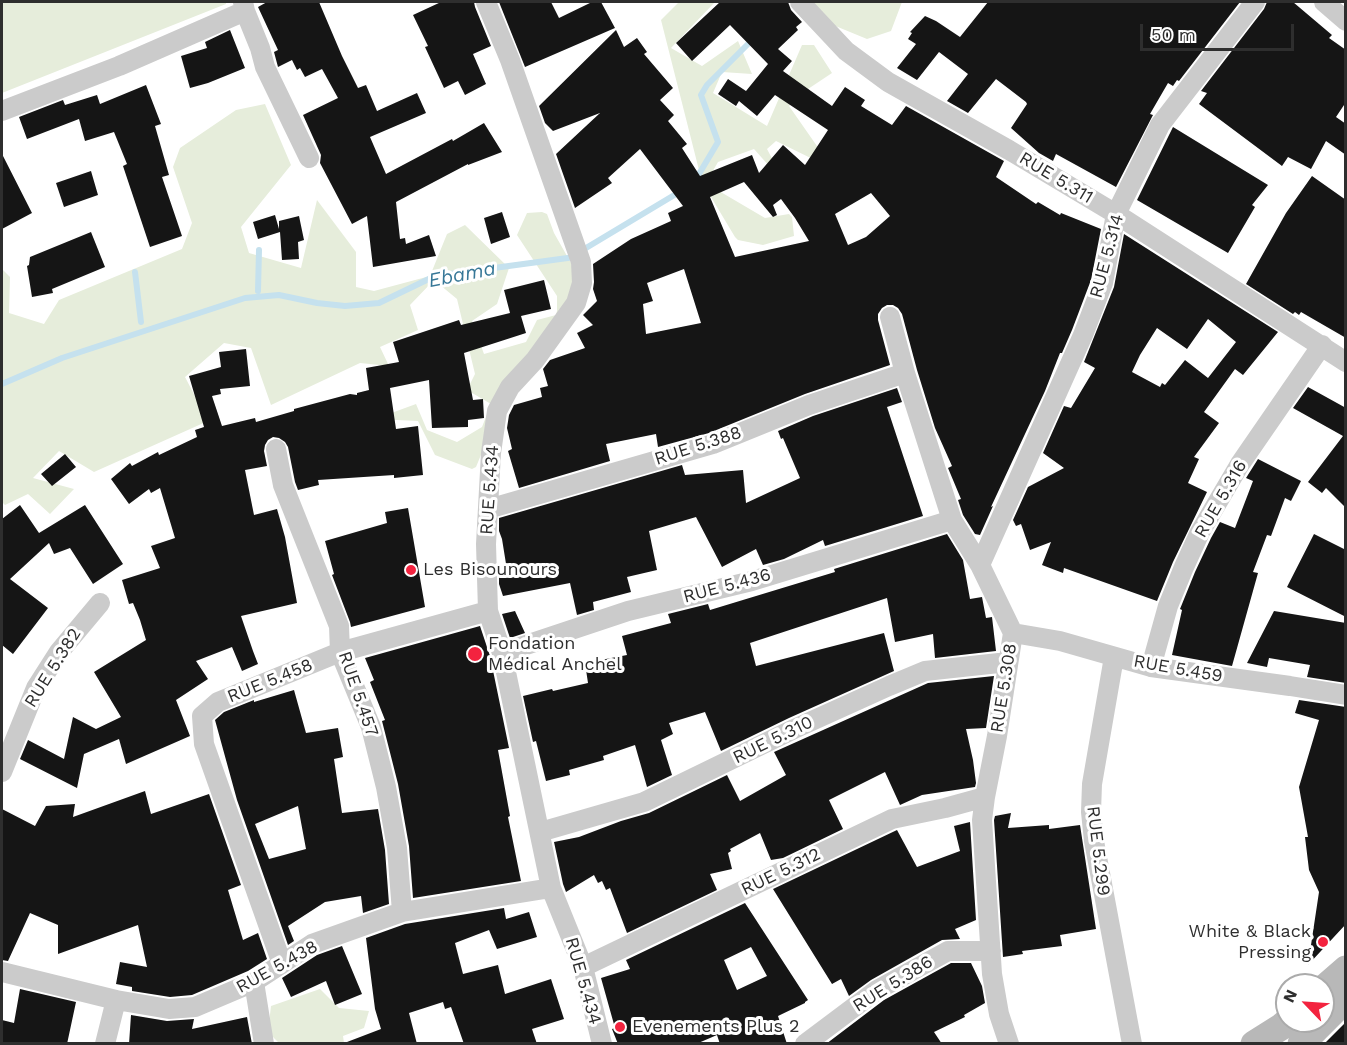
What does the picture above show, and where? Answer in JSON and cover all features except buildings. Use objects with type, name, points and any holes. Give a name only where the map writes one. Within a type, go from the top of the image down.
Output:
[{"type":"main road","points":[[1301,1044],[1346,999]]},
{"type":"main road","points":[[1254,1044],[1275,1031]]},
{"type":"street","name":"RUE 5.434","points":[[486,2],[510,60],[580,257],[582,283],[576,303],[535,360],[510,387],[497,411],[491,453],[486,544],[488,611],[502,653],[551,888],[583,967],[602,1044]]},
{"type":"street","name":"RUE 5.311","points":[[800,2],[846,51],[888,82],[1116,214],[1346,362]]},
{"type":"street","name":"RUE 5.314","points":[[980,565],[1083,335],[1102,283],[1116,214],[1161,125],[1255,2]]},
{"type":"street","points":[[1324,2],[1346,21]]},
{"type":"street","points":[[2,111],[119,66],[244,6],[265,67],[309,158]]},
{"type":"street","name":"RUE 5.308","points":[[890,317],[905,373],[952,520],[980,565],[1013,633],[982,820],[993,974],[999,1014],[1009,1044]]},
{"type":"street","name":"RUE 5.316","points":[[1151,668],[1168,606],[1200,532],[1240,464],[1322,345]]},
{"type":"street","name":"RUE 5.388","points":[[488,509],[713,444],[809,405],[905,373]]},
{"type":"street","name":"RUE 5.457","points":[[276,449],[283,485],[339,626],[340,652],[371,727],[386,787],[397,848],[402,912]]},
{"type":"street","name":"RUE 5.436","points":[[502,653],[628,611],[752,581],[952,520]]},
{"type":"street","name":"RUE 5.382","points":[[2,772],[36,688],[59,652],[100,603]]},
{"type":"street","name":"RUE 5.458","points":[[282,964],[204,744],[202,716],[218,702],[340,652],[488,611]]},
{"type":"street","name":"RUE 5.459","points":[[1013,633],[1060,641],[1151,668],[1346,695]]},
{"type":"street","name":"RUE 5.299","points":[[1114,657],[1092,784],[1091,813],[1094,842],[1132,1044]]},
{"type":"street","name":"RUE 5.310","points":[[540,832],[644,802],[794,729],[925,671],[1008,662]]},
{"type":"street","name":"RUE 5.312","points":[[583,967],[892,819],[985,797]]},
{"type":"street","name":"RUE 5.438","points":[[2,972],[169,1009],[195,1007],[254,982],[312,944],[402,912],[551,888]]},
{"type":"street","name":"RUE 5.386","points":[[806,1044],[876,990],[948,951],[991,951]]},
{"type":"street","points":[[254,982],[264,1044]]},
{"type":"street","points":[[105,1044],[116,999]]},
{"type":"green space","points":[[2,2],[226,2],[226,4],[2,93]]},
{"type":"green space","points":[[679,2],[715,2],[671,48],[702,66],[738,41],[752,74],[722,72],[713,93],[767,126],[802,45],[814,45],[832,73],[808,89],[789,106],[833,169],[776,141],[767,149],[786,185],[754,149],[718,162],[711,174],[719,191],[765,218],[789,214],[792,217],[794,236],[763,245],[738,240],[702,182],[661,20]]},
{"type":"green space","points":[[812,2],[902,2],[891,31],[867,39],[833,25]]},
{"type":"green space","points":[[265,104],[291,165],[241,227],[249,253],[301,268],[317,200],[356,252],[356,287],[374,291],[430,276],[447,234],[465,225],[509,268],[497,304],[472,321],[484,354],[526,342],[537,320],[556,315],[557,296],[517,235],[527,213],[542,212],[547,214],[554,233],[571,263],[576,282],[575,319],[503,401],[476,467],[472,469],[435,455],[418,421],[375,419],[416,404],[427,430],[457,442],[482,427],[491,404],[467,390],[475,374],[457,299],[434,280],[410,305],[418,330],[380,347],[389,366],[360,363],[271,405],[251,348],[224,343],[185,377],[208,421],[94,472],[59,451],[33,478],[74,489],[50,514],[28,494],[5,505],[2,502],[2,269],[10,277],[9,313],[44,324],[59,300],[182,249],[192,223],[173,167],[180,148],[236,110]]},
{"type":"green space","points":[[320,989],[339,1008],[369,1011],[364,1028],[343,1036],[344,1043],[279,1043],[268,1032],[271,1006]]},
{"type":"waterway","name":"Ebama","points":[[696,179],[718,142],[701,95],[707,85],[753,39]]},
{"type":"waterway","name":"Ebama","points":[[2,384],[62,358],[245,298],[279,295],[345,306],[379,303],[435,276],[575,257],[586,248],[681,191]]},
{"type":"waterway","points":[[258,291],[259,250]]},
{"type":"waterway","points":[[135,272],[141,322]]},
{"type":"place","name":"Les Bisounours","points":[[411,570]]},
{"type":"place","name":"Fondation Médical Anchel","points":[[475,654]]},
{"type":"place","name":"White & Black Pressing","points":[[1323,942]]},
{"type":"place","name":"Evenements Plus 2","points":[[620,1027]]}]
